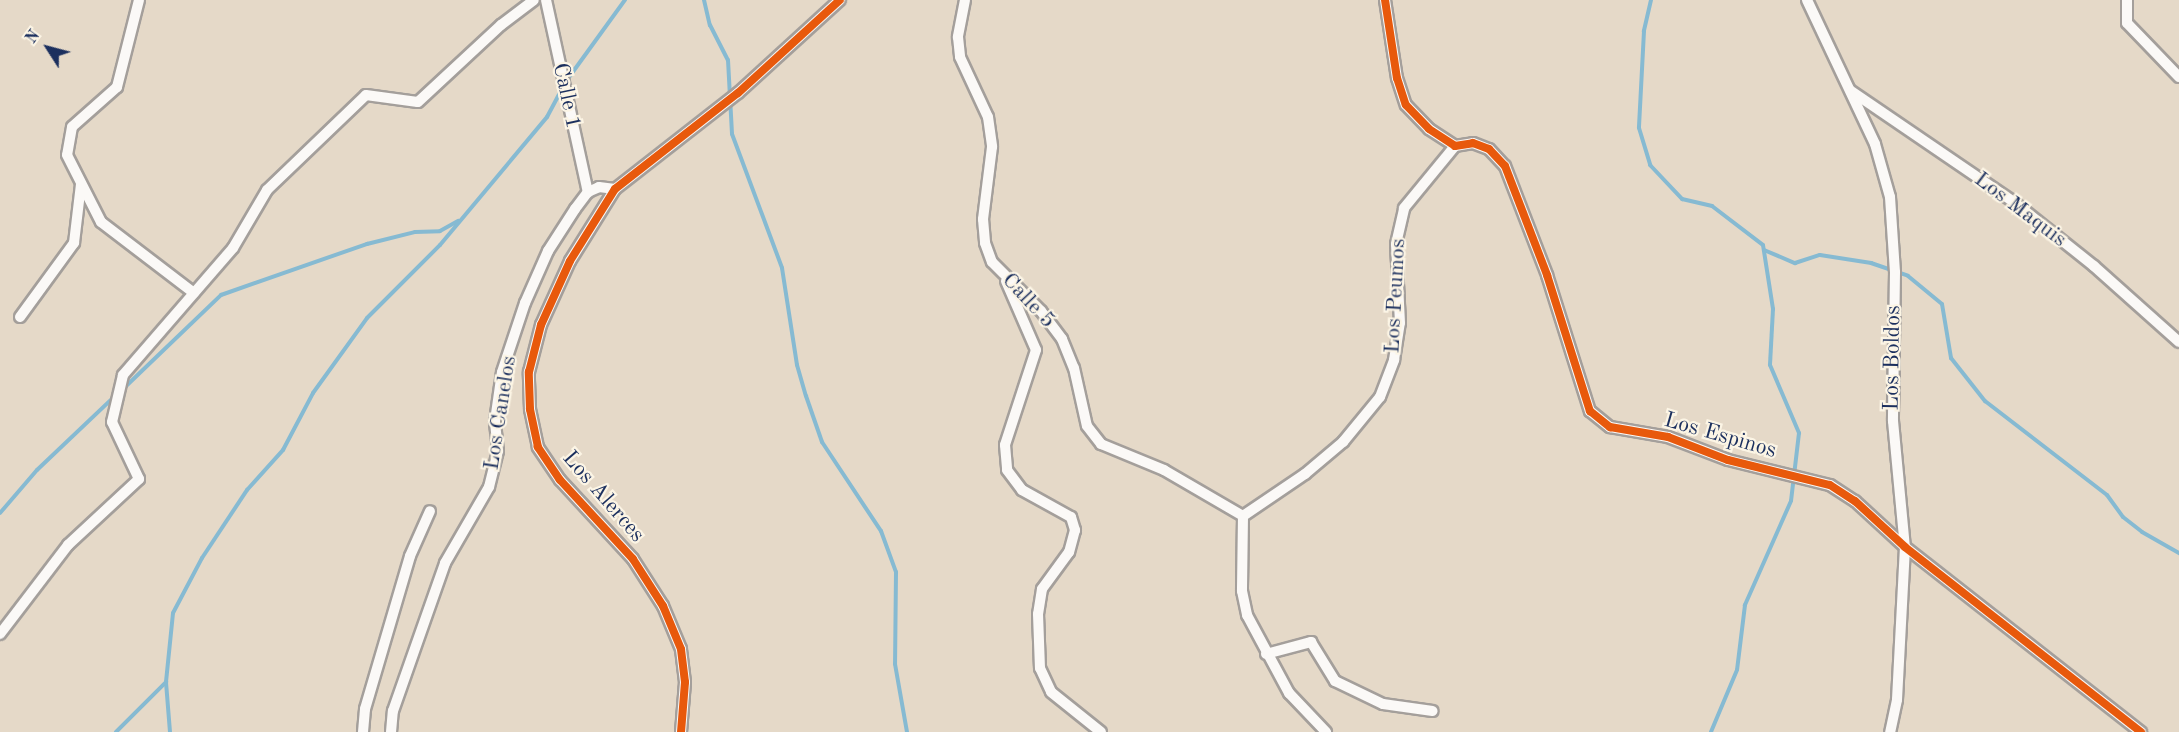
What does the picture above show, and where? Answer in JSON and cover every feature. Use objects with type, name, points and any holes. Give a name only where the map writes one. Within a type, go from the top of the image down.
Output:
[{"type":"street","points":[[140,0],[117,87],[72,128],[67,156],[100,222],[194,293]]},
{"type":"street","points":[[0,634],[68,545],[139,479],[112,422],[123,375],[233,248],[267,190],[366,94],[418,102],[534,0]]},
{"type":"street","name":"Calle 1","points":[[546,0],[588,192]]},
{"type":"street","points":[[588,192],[599,187],[615,189],[738,93],[840,0]]},
{"type":"street","name":"Calle 5","points":[[964,0],[958,37],[960,57],[988,117],[992,147],[985,243],[992,262],[1005,278],[1041,310],[1062,339],[1074,368],[1087,426],[1101,444],[1121,455],[1164,470],[1243,516]]},
{"type":"street","points":[[1384,0],[1397,78],[1406,105],[1429,129],[1455,146]]},
{"type":"street","name":"Los Boldos","points":[[1807,0],[1851,91],[1885,169],[1890,197],[1895,272],[1893,421],[1905,547],[1897,700],[1890,732]]},
{"type":"street","points":[[2127,0],[2127,23],[2179,77]]},
{"type":"street","name":"Los Maquis","points":[[1851,91],[2015,203],[2094,266],[2179,342]]},
{"type":"street","name":"Los Espinos","points":[[1455,146],[1473,143],[1489,149],[1505,166],[1547,275],[1590,411],[1611,427],[1668,437],[1728,460],[1830,486],[1855,501],[1905,547],[2141,732]]},
{"type":"street","name":"Los Peumos","points":[[1243,516],[1305,474],[1343,442],[1380,397],[1394,360],[1400,323],[1396,244],[1404,208],[1455,146]]},
{"type":"street","points":[[20,317],[74,243],[81,183]]},
{"type":"street","name":"Los Alerces","points":[[615,189],[570,261],[542,325],[530,372],[530,409],[538,447],[560,480],[633,559],[663,606],[681,649],[685,682],[681,732]]},
{"type":"street","name":"Los Canelos","points":[[391,732],[393,711],[445,562],[489,487],[498,451],[495,421],[502,372],[525,303],[548,250],[588,192]]},
{"type":"street","points":[[1005,278],[1036,350],[1005,445],[1007,470],[1022,490],[1071,517],[1075,530],[1070,552],[1042,589],[1038,614],[1040,668],[1051,692],[1101,732]]},
{"type":"street","points":[[363,732],[365,708],[411,556],[430,511]]},
{"type":"street","points":[[1243,516],[1242,591],[1247,615],[1289,693],[1326,732]]},
{"type":"street","points":[[1266,654],[1311,642],[1335,681],[1383,704],[1433,711]]},
{"type":"waterway","points":[[567,80],[625,0]]},
{"type":"waterway","points":[[704,0],[710,25],[728,60],[732,134],[782,268],[797,365],[806,396],[822,442],[881,531],[896,572],[895,664],[907,732]]},
{"type":"waterway","points":[[1651,0],[1644,31],[1639,128],[1650,165],[1682,199],[1712,206],[1763,245],[1773,309],[1770,365],[1799,433],[1791,501],[1745,605],[1737,670],[1711,732]]},
{"type":"waterway","points":[[170,732],[166,682],[173,613],[202,558],[247,490],[283,450],[313,393],[367,318],[440,245],[547,117],[562,89]]},
{"type":"waterway","points":[[123,389],[221,295],[367,244],[415,232],[440,231],[458,221]]},
{"type":"waterway","points":[[1764,250],[1795,263],[1820,255],[1871,263],[1908,276],[1942,304],[1951,358],[1985,401],[2107,495],[2123,517],[2142,532],[2179,553]]},
{"type":"waterway","points":[[0,513],[37,470],[115,396]]},
{"type":"waterway","points":[[116,732],[166,682]]},
{"type":"cycle path","points":[[681,732],[685,682],[681,649],[663,606],[633,559],[560,480],[538,447],[530,409],[529,372],[541,325],[570,261],[615,189],[738,93],[840,0]]},
{"type":"cycle path","points":[[1385,0],[1397,78],[1406,105],[1429,129],[1455,146],[1473,143],[1489,149],[1505,166],[1547,275],[1590,411],[1610,427],[1668,437],[1728,460],[1830,485],[1855,501],[1905,547],[2141,732]]}]
